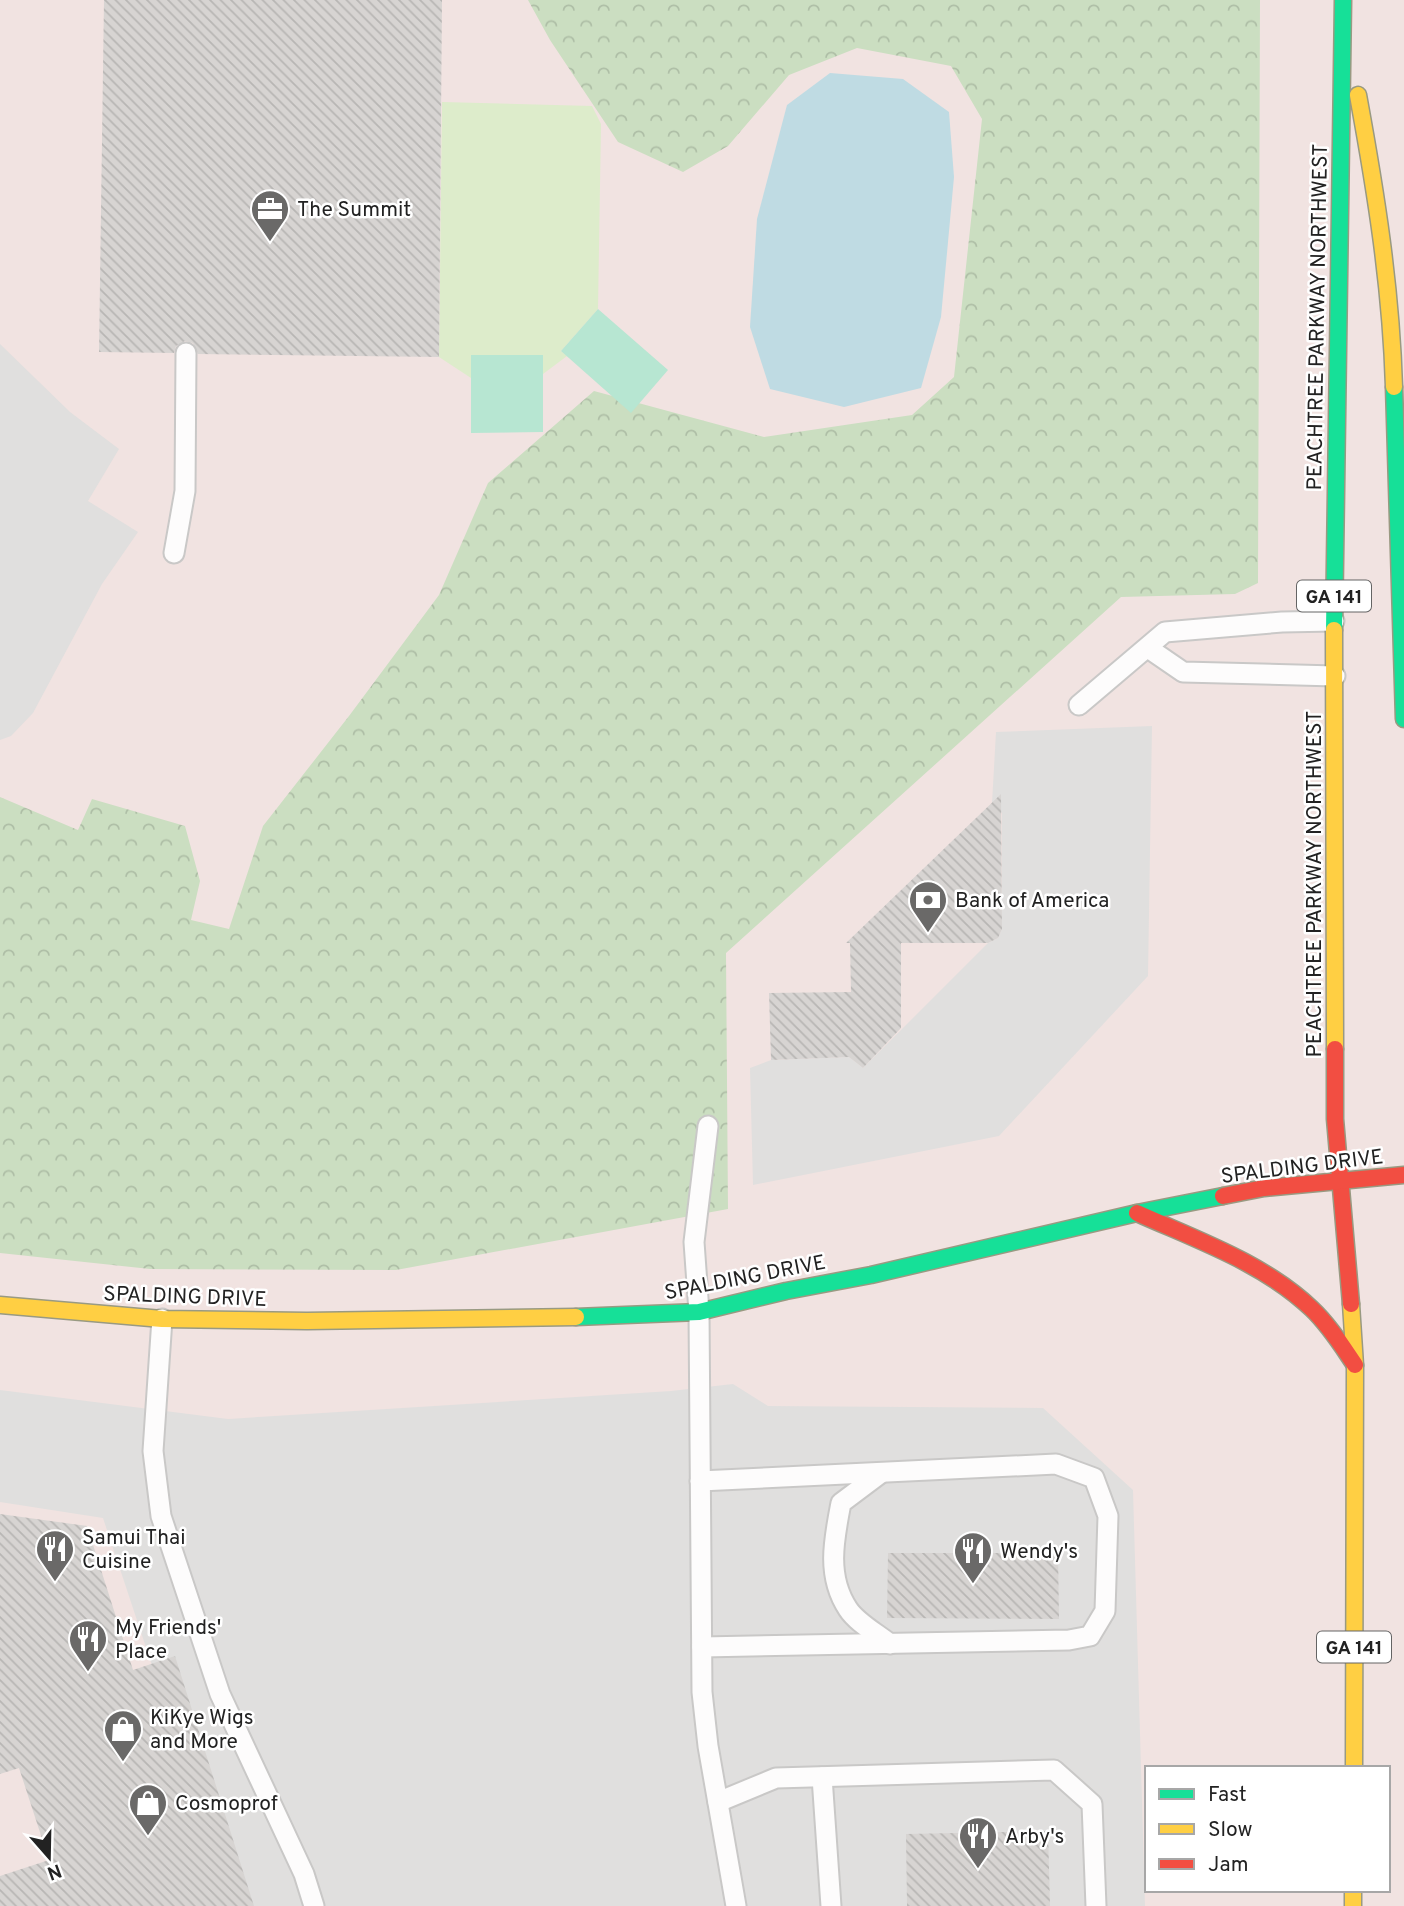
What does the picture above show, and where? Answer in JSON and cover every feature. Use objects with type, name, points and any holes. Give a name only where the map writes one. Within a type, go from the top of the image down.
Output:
[{"type":"main road","name":"PEACHTREE PARKWAY NORTHWEST","points":[[1343,5],[1334,621],[1335,1119],[1355,1365],[1354,1766]]},
{"type":"main road","points":[[1343,5],[1379,208],[1392,321],[1404,719]]},
{"type":"main road","name":"SPALDING DRIVE","points":[[0,1305],[162,1319],[307,1321],[633,1316],[699,1312],[1137,1213],[1264,1188],[1404,1175]]},
{"type":"main road","points":[[1137,1213],[1280,1284],[1310,1307],[1332,1331],[1355,1365]]},
{"type":"lane","points":[[174,553],[185,491],[186,353]]},
{"type":"lane","points":[[1079,705],[1165,632],[1282,622],[1334,621]]},
{"type":"lane","points":[[1148,648],[1183,672],[1335,676]]},
{"type":"lane","points":[[708,1126],[694,1242],[699,1312],[702,1692],[708,1746],[736,1906]]},
{"type":"lane","points":[[162,1319],[153,1451],[161,1516],[220,1694],[304,1874],[314,1906]]},
{"type":"lane","points":[[700,1481],[1056,1464],[1094,1478],[1108,1516],[1105,1611],[1090,1636],[1069,1640],[702,1647]]},
{"type":"lane","points":[[881,1473],[841,1503],[832,1548],[835,1583],[849,1611],[890,1644]]},
{"type":"lane","points":[[718,1802],[776,1778],[1054,1770],[1092,1804],[1096,1906]]},
{"type":"lane","points":[[822,1777],[831,1906]]},
{"type":"shaded area","points":[[0,0],[1404,0],[1404,1906],[0,1906]]},
{"type":"shaded area","points":[[0,344],[70,412],[119,449],[88,501],[138,532],[102,584],[33,713],[11,736],[0,740]]},
{"type":"shaded area","points":[[1152,726],[1148,976],[999,1136],[753,1185],[750,1068],[771,1060],[849,1057],[863,1068],[988,943],[998,938],[1002,929],[1002,813],[992,803],[996,732]]},
{"type":"shaded area","points":[[733,1384],[768,1406],[1043,1408],[1133,1490],[1145,1906],[232,1906],[103,1518],[0,1502],[0,1390],[228,1419],[671,1391]]},
{"type":"green space","points":[[528,0],[1260,0],[1258,583],[1235,594],[1121,597],[726,953],[728,1209],[396,1270],[150,1269],[0,1253],[0,797],[78,830],[92,799],[185,826],[200,881],[191,920],[229,929],[263,826],[439,595],[488,483],[594,391],[764,437],[912,415],[954,377],[982,119],[951,66],[857,48],[789,75],[728,146],[683,172],[618,142],[550,40]]},
{"type":"green space","points":[[442,102],[592,106],[601,124],[598,309],[561,351],[567,356],[543,374],[543,355],[471,355],[471,378],[439,357]]},
{"type":"green space","points":[[598,309],[668,370],[631,413],[561,351]]},
{"type":"green space","points":[[471,355],[543,355],[543,432],[471,433]]},
{"type":"water","points":[[830,73],[903,79],[949,112],[954,177],[941,317],[921,388],[844,407],[770,389],[750,327],[757,219],[787,105]]},
{"type":"building","name":"The Summit","points":[[104,0],[442,0],[439,357],[198,354],[193,343],[185,341],[176,346],[174,353],[99,352]]},
{"type":"building","name":"Bank of America","points":[[1001,794],[1002,929],[998,938],[988,943],[901,943],[901,1028],[863,1068],[849,1057],[771,1060],[769,993],[851,992],[850,943],[846,943]]},
{"type":"building","points":[[0,1514],[87,1526],[133,1670],[175,1656],[254,1906],[0,1906],[0,1876],[49,1860],[19,1768],[0,1774]]},
{"type":"building","name":"Wendy's","points":[[888,1553],[1058,1553],[1059,1619],[887,1618]]},
{"type":"building","name":"Arby's","points":[[1048,1831],[1050,1906],[907,1906],[906,1834]]},
{"type":"traffic: fast","points":[[1334,630],[1343,0]]},
{"type":"traffic: fast","points":[[1394,387],[1404,719]]},
{"type":"traffic: fast","points":[[576,1317],[699,1312],[1223,1196]]},
{"type":"traffic: slow","points":[[1358,95],[1382,240],[1394,387]]},
{"type":"traffic: slow","points":[[1334,630],[1335,1049]]},
{"type":"traffic: slow","points":[[1351,1304],[1355,1365],[1354,1766]]},
{"type":"traffic: slow","points":[[0,1305],[162,1319],[307,1321],[576,1317]]},
{"type":"traffic: slow","points":[[1353,1892],[1353,1906]]},
{"type":"traffic: jam","points":[[1335,1049],[1335,1119],[1351,1304]]},
{"type":"traffic: jam","points":[[1223,1196],[1264,1188],[1404,1175]]},
{"type":"traffic: jam","points":[[1137,1213],[1206,1243],[1273,1278],[1318,1315],[1355,1365]]},
{"type":"place","name":"The Summit","points":[[270,243]]},
{"type":"place","name":"Bank of America","points":[[928,934]]},
{"type":"place","name":"Samui Thai Cuisine","points":[[55,1583]]},
{"type":"place","name":"Wendy's","points":[[973,1585]]},
{"type":"place","name":"My Friends' Place","points":[[88,1673]]},
{"type":"place","name":"KiKye Wigs and More","points":[[123,1763]]},
{"type":"place","name":"Cosmoprof","points":[[148,1837]]},
{"type":"place","name":"Arby's","points":[[978,1870]]}]
